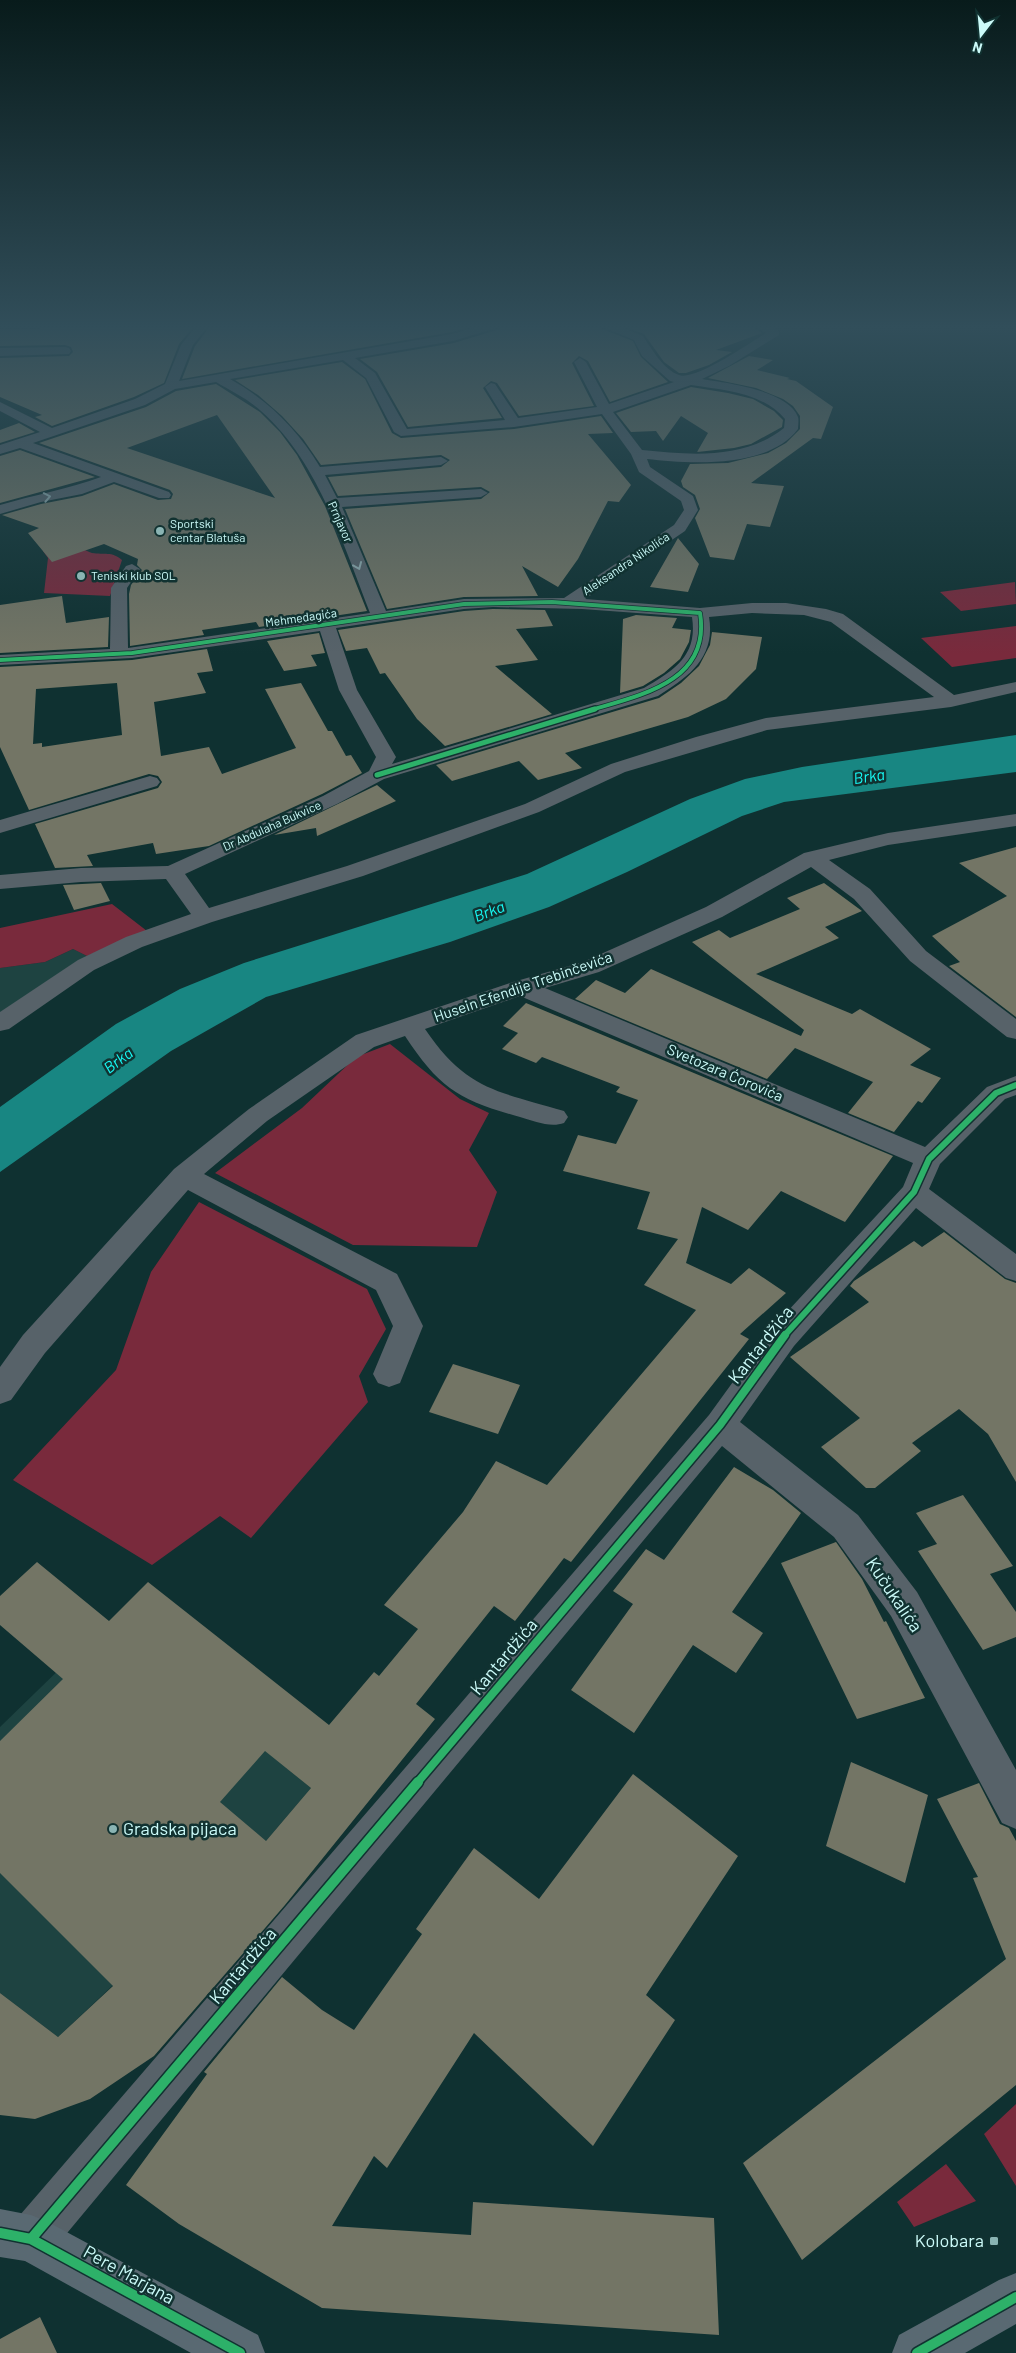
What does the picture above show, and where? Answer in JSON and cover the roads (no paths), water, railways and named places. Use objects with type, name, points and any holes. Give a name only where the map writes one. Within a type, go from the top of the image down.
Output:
[{"type":"main road","name":"Pere Marjana","points":[[16,2236],[221,2349]]},
{"type":"main road","points":[[917,2353],[1016,2297]]},
{"type":"street","points":[[0,450],[46,435]]},
{"type":"street","name":"Prnjavor","points":[[290,435],[309,457],[331,503],[380,618]]},
{"type":"street","name":"Aleksandra Nikolića","points":[[567,603],[680,528],[690,510],[688,499],[644,468],[638,454],[624,435]]},
{"type":"street","points":[[638,454],[705,458],[736,455],[769,446],[781,440],[786,435]]},
{"type":"street","points":[[20,443],[164,495]]},
{"type":"street","points":[[316,472],[441,461]]},
{"type":"street","points":[[0,510],[31,500],[77,490],[114,477]]},
{"type":"street","points":[[331,503],[481,493]]},
{"type":"street","points":[[119,654],[119,588],[132,570]]},
{"type":"street","name":"Mehmedagića","points":[[0,660],[119,654],[327,626],[464,604],[509,600],[605,605],[700,613],[768,608],[822,612],[837,618],[951,701]]},
{"type":"street","name":"Dr Abdulaha Bukvice","points":[[0,882],[81,875],[172,872],[330,800],[377,775],[651,692],[681,674],[698,651],[704,628],[700,613]]},
{"type":"street","points":[[327,626],[348,690],[386,757],[377,775]]},
{"type":"street","points":[[0,1023],[86,965],[134,942],[204,917],[355,871],[532,808],[618,768],[703,741],[766,724],[951,701],[1016,687]]},
{"type":"street","points":[[0,827],[48,811],[150,782]]},
{"type":"street","name":"Husein Efendije Trebinčevića","points":[[0,1391],[34,1344],[184,1176],[258,1115],[364,1041],[520,987],[591,967],[714,912],[812,858],[888,839],[1016,820]]},
{"type":"street","points":[[812,858],[862,894],[918,956],[1016,1031]]},
{"type":"street","points":[[172,872],[204,917]]},
{"type":"street","name":"Svetozara Ćorovića","points":[[520,987],[929,1159]]},
{"type":"street","points":[[410,1025],[440,1067],[468,1089],[507,1105],[555,1118]]},
{"type":"street","name":"Kantardžića","points":[[16,2236],[720,1425],[783,1337],[914,1192],[929,1159],[1006,1089]]},
{"type":"street","points":[[184,1176],[387,1282],[408,1326],[389,1374]]},
{"type":"street","points":[[914,1192],[1016,1270]]},
{"type":"street","name":"Kučukalića","points":[[720,1425],[846,1526],[904,1604],[1016,1808]]},
{"type":"water","name":"Brka","points":[[1016,735],[1016,772],[784,802],[742,816],[627,872],[549,907],[450,942],[266,997],[171,1051],[0,1172],[0,1107],[116,1024],[180,989],[244,963],[527,874],[690,799],[745,779],[802,767]]},
{"type":"place","name":"Sportski centar Blatuša","points":[[160,531]]},
{"type":"place","name":"Teniski klub SOL","points":[[81,576]]},
{"type":"place","name":"Gradska pijaca","points":[[113,1829]]},
{"type":"place","name":"Kolobara","points":[[994,2241]]}]
